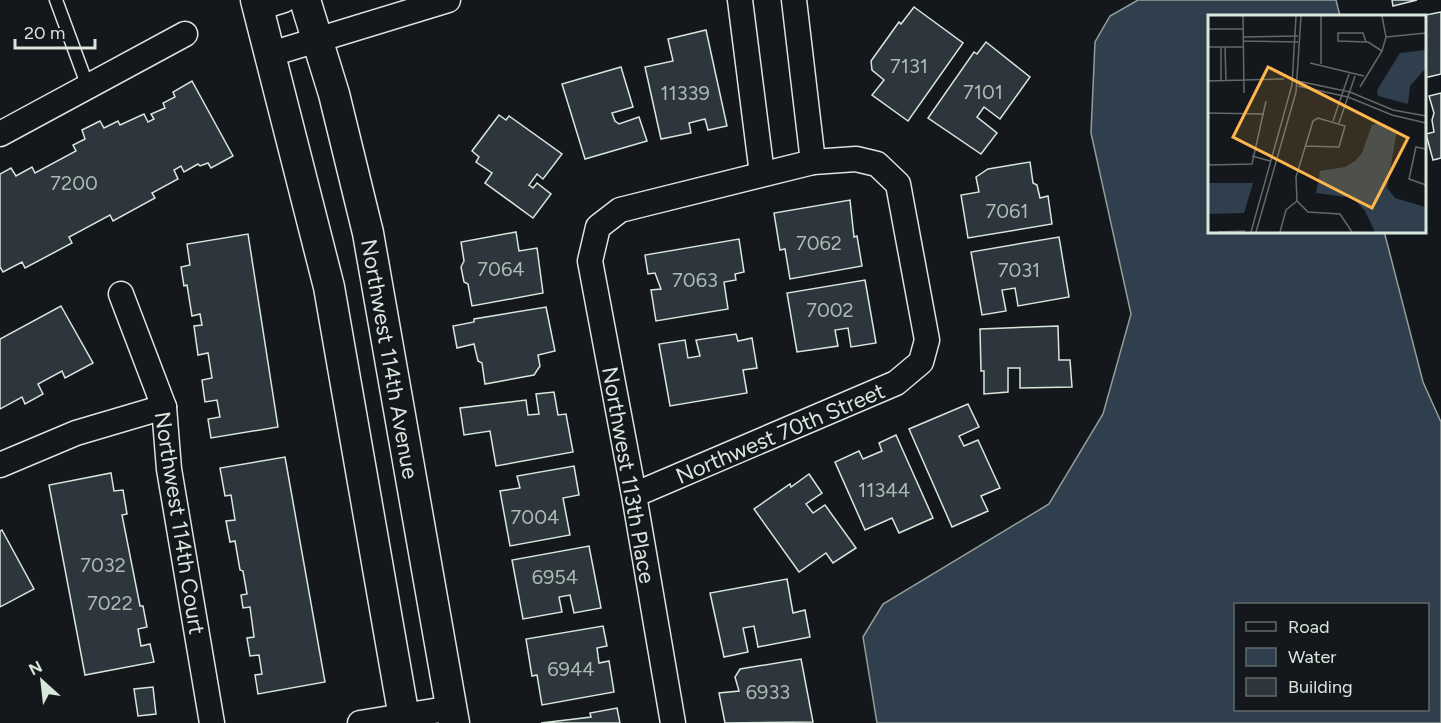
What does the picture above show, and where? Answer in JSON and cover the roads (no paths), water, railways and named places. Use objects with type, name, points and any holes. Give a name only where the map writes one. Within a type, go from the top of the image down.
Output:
[{"type":"street","name":"Northwest 114th Avenue","points":[[305,0],[318,40],[368,233],[453,715]]},
{"type":"street","points":[[271,54],[448,0]]},
{"type":"street","points":[[740,0],[762,174],[813,162],[794,0]]},
{"type":"street","points":[[266,3],[271,54],[329,287],[405,719]]},
{"type":"street","points":[[1,133],[185,34]]},
{"type":"street","name":"Northwest 70th Street","points":[[634,495],[896,383],[921,362],[927,340],[898,184],[877,164],[856,159],[813,162]]},
{"type":"street","name":"Northwest 113th Place","points":[[673,723],[634,495],[590,261],[598,227],[620,210],[762,174]]},
{"type":"street","name":"Northwest 114th Court","points":[[121,294],[164,407],[170,469],[212,723]]},
{"type":"street","points":[[0,465],[76,433],[164,407]]},
{"type":"street","points":[[360,723],[453,715]]},
{"type":"lane","points":[[56,0],[88,87]]},
{"type":"water","points":[[1138,0],[1336,0],[1340,15],[1208,15],[1208,232],[1384,232],[1423,382],[1441,422],[1441,723],[877,723],[863,637],[883,604],[1049,504],[1103,414],[1131,314],[1091,133],[1095,42],[1110,16]]}]
